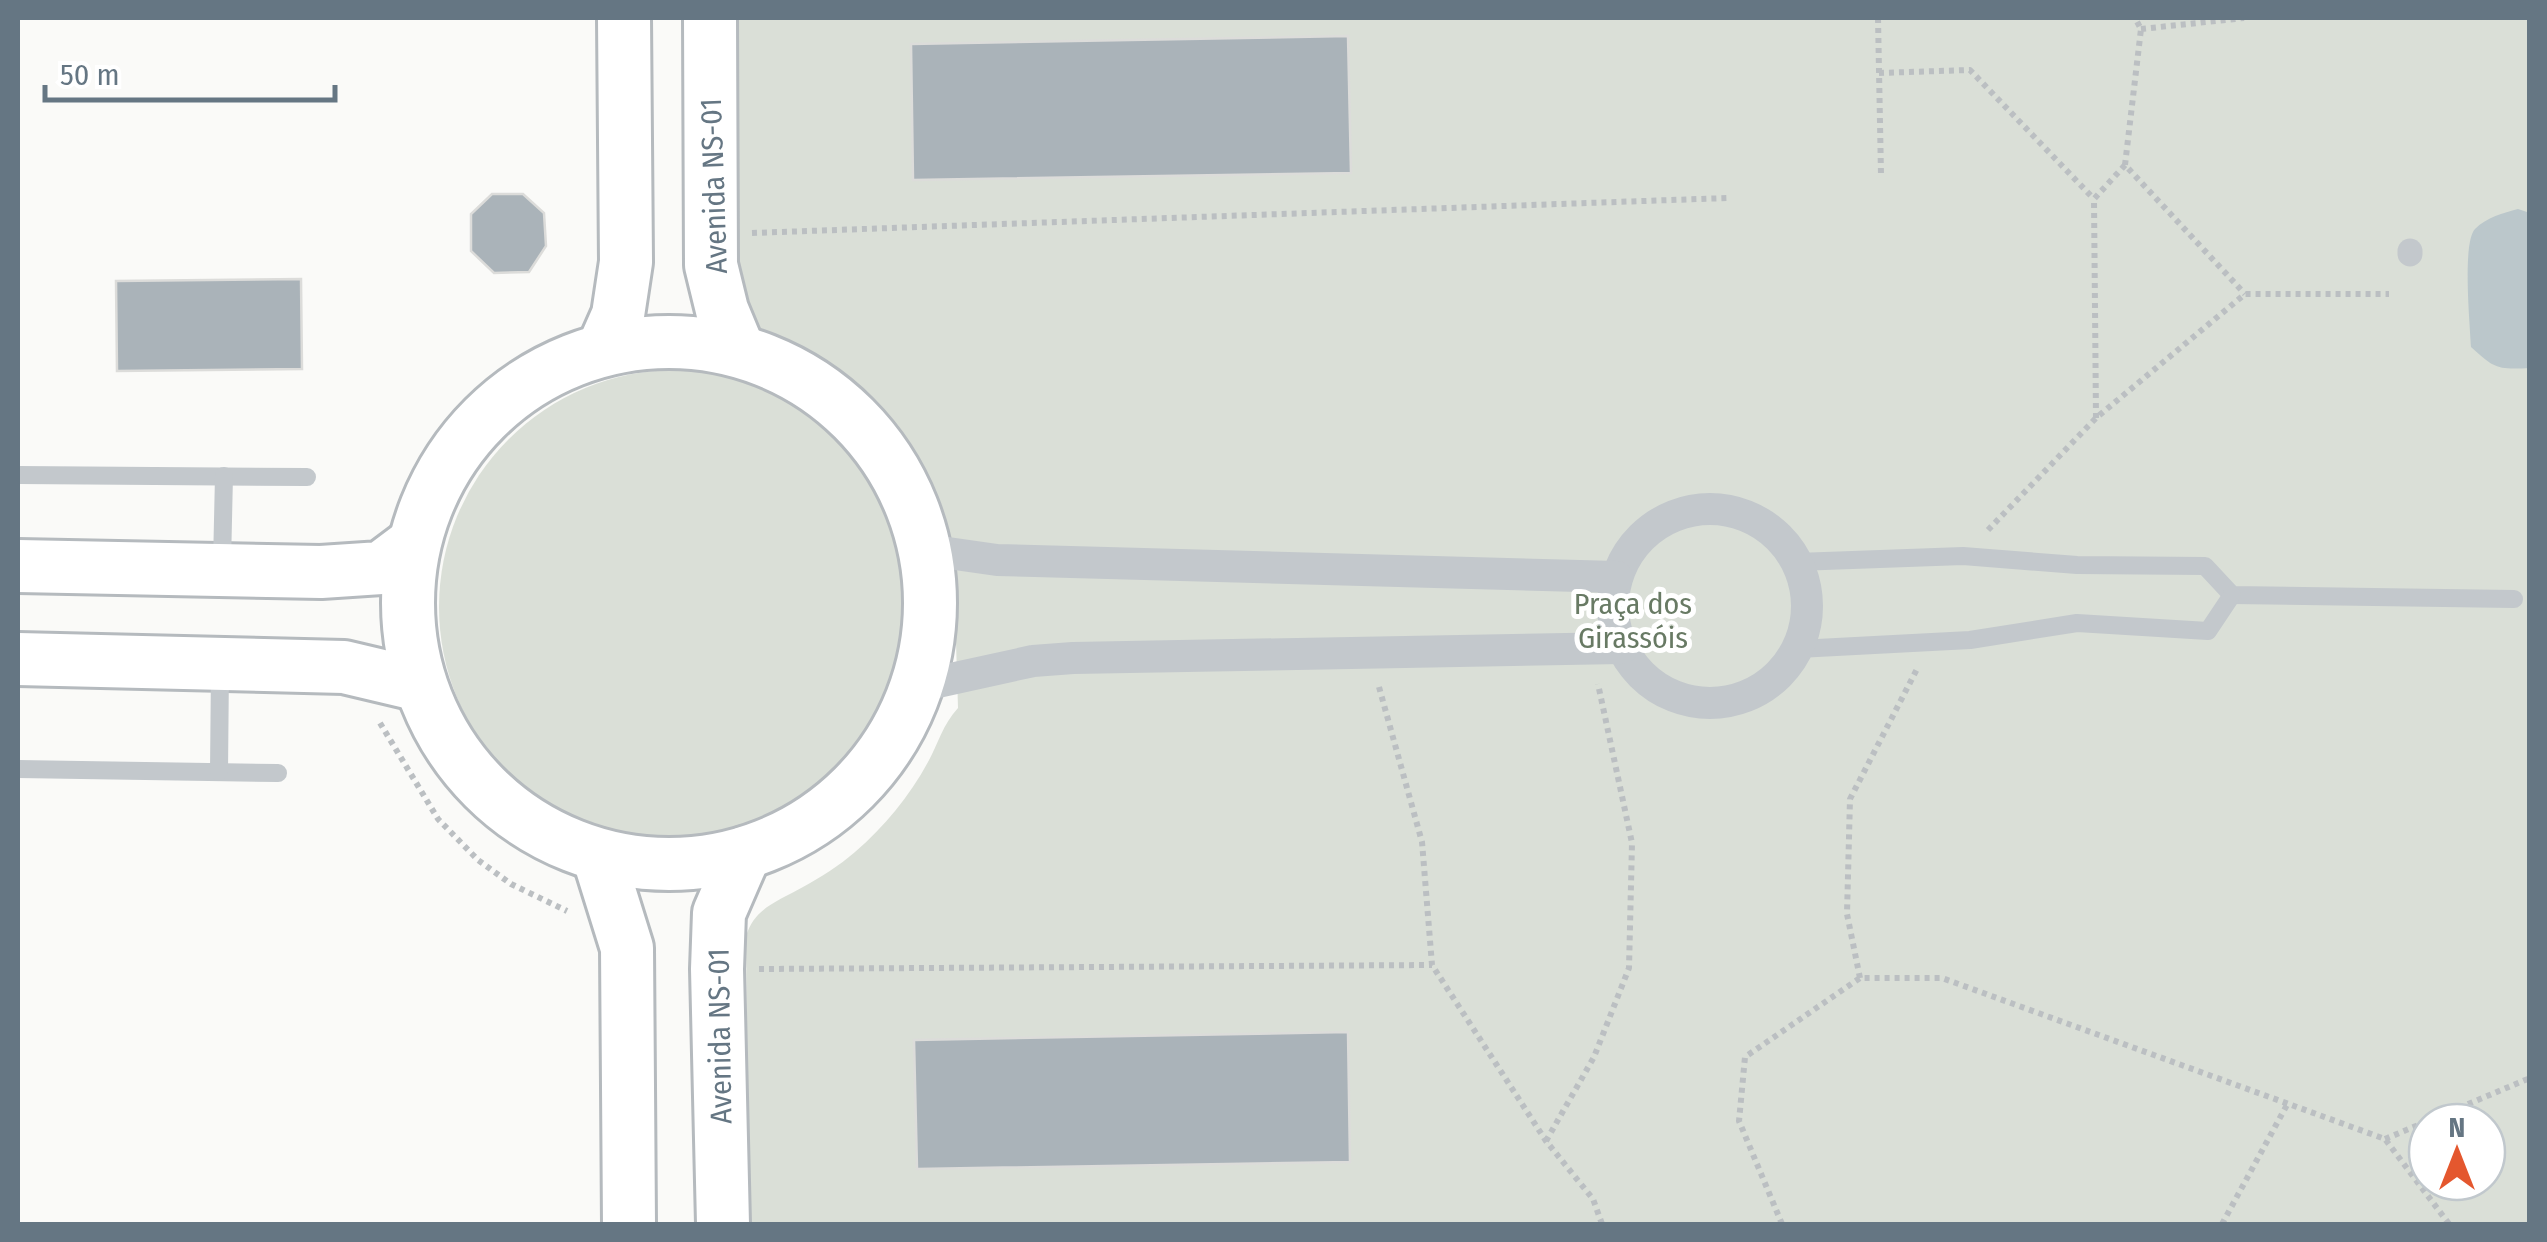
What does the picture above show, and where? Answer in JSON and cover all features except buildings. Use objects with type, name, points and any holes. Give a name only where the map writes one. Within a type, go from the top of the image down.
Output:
[{"type":"main road","points":[[603,349],[618,315],[626,262],[624,18]]},
{"type":"main road","name":"Avenida NS-01","points":[[710,18],[711,266],[722,310],[739,351]]},
{"type":"main road","points":[[698,342],[739,351],[808,384],[862,425],[904,484],[927,550],[933,602],[930,642],[919,686],[892,743],[857,787],[815,821],[744,853],[666,864],[598,854],[528,823],[478,783],[440,730],[420,685],[409,637],[407,592],[413,544],[428,500],[461,442],[519,388],[554,367],[603,349],[642,343],[698,342]]},
{"type":"main road","points":[[18,566],[321,572],[382,568],[413,544]]},
{"type":"main road","points":[[18,659],[344,667],[420,685]]},
{"type":"main road","name":"Avenida NS-01","points":[[723,1224],[718,913],[744,853]]},
{"type":"main road","points":[[598,854],[627,948],[629,1224]]},
{"type":"street","points":[[919,686],[1033,661],[1606,648],[1664,693],[1694,702],[1726,702],[1755,693],[1781,674],[1798,648],[1807,620],[1807,590],[1797,562],[1776,534],[1746,516],[1712,509],[1680,513],[1653,527],[1630,549],[1616,577],[1612,600],[1614,625],[1606,648]]},
{"type":"street","points":[[927,550],[998,560],[1616,577]]},
{"type":"lane","points":[[18,475],[307,477]]},
{"type":"lane","points":[[222,570],[224,476]]},
{"type":"lane","points":[[1797,562],[1963,556],[2077,566],[2205,566],[2232,596],[2514,599]]},
{"type":"lane","points":[[1798,648],[1970,640],[2077,623],[2208,631],[2232,596]]},
{"type":"lane","points":[[219,772],[220,662]]},
{"type":"lane","points":[[18,769],[278,773]]},
{"type":"path","points":[[1878,18],[1881,175]]},
{"type":"path","points":[[2094,199],[2126,165],[2140,29],[2135,18]]},
{"type":"path","points":[[2140,29],[2244,18]]},
{"type":"path","points":[[1879,74],[1970,70],[2094,199],[2096,418]]},
{"type":"path","points":[[2126,165],[2244,294]]},
{"type":"path","points":[[711,235],[1728,198]]},
{"type":"path","points":[[1963,556],[2096,418],[2244,294],[2389,294]]},
{"type":"path","points":[[1860,978],[1846,914],[1850,799],[1932,642]]},
{"type":"path","points":[[1546,1141],[1594,1057],[1629,968],[1632,843],[1606,648]]},
{"type":"path","points":[[1369,652],[1422,842],[1432,965],[1546,1141],[1593,1199],[1602,1224]]},
{"type":"path","points":[[375,718],[438,819],[478,860],[512,884],[574,916]]},
{"type":"path","points":[[717,969],[1432,965]]},
{"type":"path","points":[[1782,1224],[1739,1121],[1745,1057],[1860,978],[1942,978],[2385,1138],[2450,1224]]},
{"type":"path","points":[[2385,1138],[2530,1078]]},
{"type":"path","points":[[2222,1224],[2288,1103]]},
{"type":"green space","name":"Praça dos Girassóis","points":[[737,18],[2529,18],[2529,1224],[748,1224],[746,936],[750,926],[762,911],[836,867],[886,822],[921,775],[958,708],[953,543],[916,471],[882,430],[824,383],[759,348],[739,298]]},
{"type":"green space","points":[[676,370],[722,375],[767,388],[807,410],[843,440],[873,476],[895,516],[908,561],[913,607],[908,653],[895,698],[873,738],[843,774],[807,804],[767,826],[722,839],[676,844],[630,839],[585,826],[545,804],[509,774],[479,738],[457,698],[444,653],[439,607],[444,561],[457,516],[479,476],[509,440],[545,410],[585,388],[630,375]]},
{"type":"shaded area","points":[[2518,209],[2530,213],[2530,368],[2510,369],[2491,363],[2471,347],[2468,266],[2475,229],[2490,218]]}]
